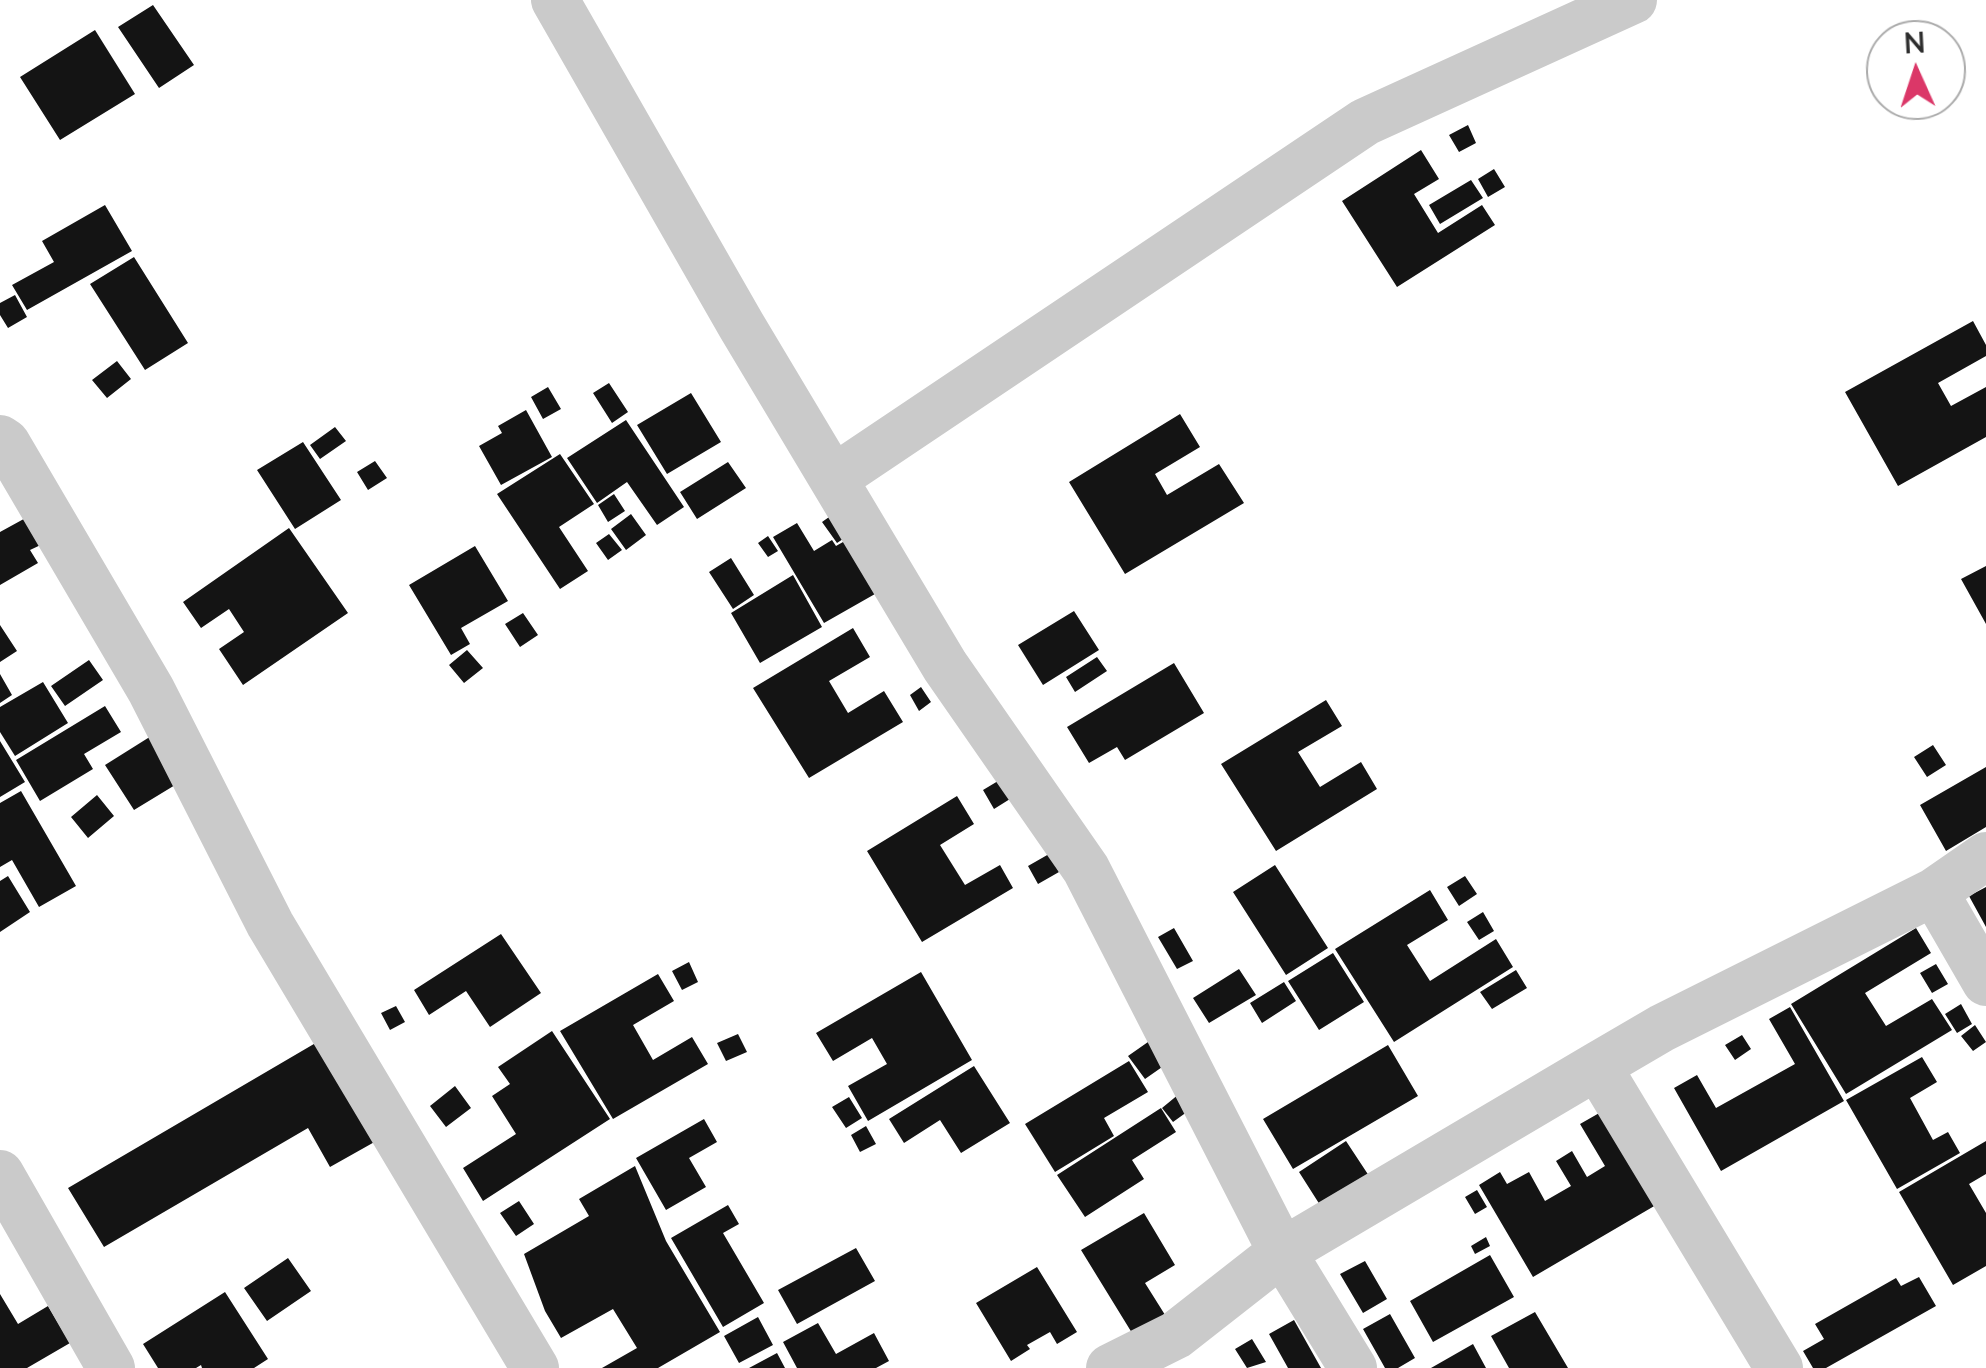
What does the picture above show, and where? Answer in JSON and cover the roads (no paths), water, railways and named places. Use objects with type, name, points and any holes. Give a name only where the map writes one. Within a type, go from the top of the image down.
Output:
[{"type":"street","points":[[555,0],[944,666],[1086,869],[1282,1252],[1353,1368]]},
{"type":"street","points":[[833,479],[1365,122],[1633,0]]},
{"type":"street","points":[[0,439],[6,443],[151,690],[270,924],[535,1368]]},
{"type":"street","points":[[1110,1368],[1176,1335],[1282,1252],[1596,1066],[1662,1028],[1934,892],[1986,856]]},
{"type":"street","points":[[1934,892],[1986,982]]},
{"type":"street","points":[[1596,1066],[1779,1368]]},
{"type":"street","points":[[1,1177],[111,1368]]}]
